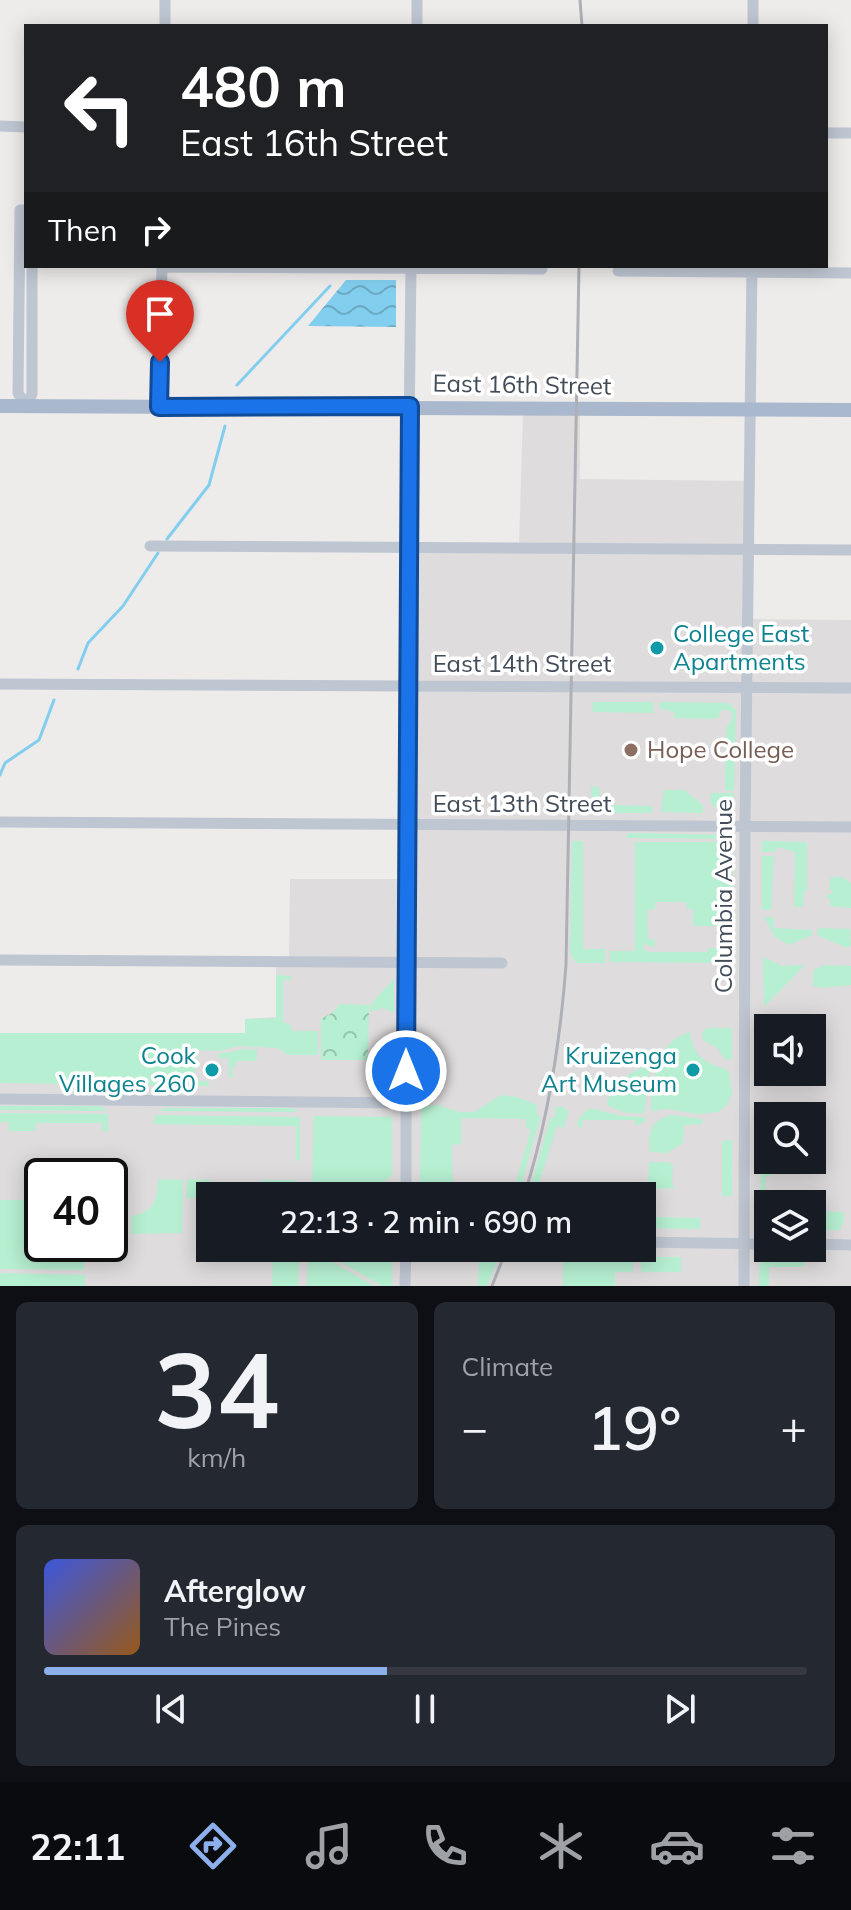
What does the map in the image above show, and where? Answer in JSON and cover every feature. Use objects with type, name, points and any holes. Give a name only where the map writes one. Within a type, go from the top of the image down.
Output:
[{"type":"main road","name":"East 16th Street","points":[[0,406],[851,410]]},
{"type":"street","points":[[165,0],[165,24]]},
{"type":"street","points":[[417,0],[417,24]]},
{"type":"street","points":[[753,0],[753,24]]},
{"type":"street","points":[[0,126],[24,127]]},
{"type":"street","points":[[828,133],[851,133]]},
{"type":"street","points":[[24,210],[20,210],[18,393],[26,406]]},
{"type":"street","points":[[26,406],[32,394],[32,268]]},
{"type":"street","points":[[159,407],[162,268]]},
{"type":"street","points":[[406,1182],[406,686],[411,268]]},
{"type":"street","points":[[476,268],[542,269]]},
{"type":"street","points":[[618,271],[752,269],[851,273]]},
{"type":"street","name":"Columbia Avenue","points":[[744,1286],[745,827],[752,269]]},
{"type":"street","points":[[150,546],[851,550]]},
{"type":"street","name":"East 14th Street","points":[[0,684],[851,688]]},
{"type":"street","name":"East 13th Street","points":[[0,822],[851,827]]},
{"type":"street","points":[[0,960],[502,963]]},
{"type":"street","points":[[0,1099],[406,1103]]},
{"type":"street","points":[[656,1242],[754,1243]]},
{"type":"street","points":[[826,1244],[851,1245]]},
{"type":"street","points":[[405,1286],[406,1262]]},
{"type":"shaded area","name":"Hope College","points":[[523,412],[580,412],[580,479],[749,481],[748,619],[851,620],[851,1286],[0,1286],[0,1033],[245,1033],[245,1019],[276,1017],[276,965],[289,964],[290,879],[408,879],[414,545],[519,547]]},
{"type":"green space","points":[[593,702],[653,702],[653,713],[592,712]]},
{"type":"green space","points":[[660,702],[728,703],[736,710],[734,791],[725,790],[726,727],[732,720],[731,711],[722,709],[718,718],[714,719],[674,718],[674,712],[659,708]]},
{"type":"green space","points":[[591,786],[599,787],[600,805],[652,806],[652,813],[592,813]]},
{"type":"green space","points":[[664,790],[684,790],[703,805],[703,813],[661,812]]},
{"type":"green space","points":[[711,793],[734,793],[734,814],[722,813],[711,803]]},
{"type":"green space","points":[[629,833],[733,835],[734,839],[626,838]]},
{"type":"green space","points":[[572,841],[583,841],[583,949],[605,949],[605,963],[576,963],[570,954]]},
{"type":"green space","points":[[762,841],[807,842],[807,890],[804,891],[803,907],[794,907],[795,852],[778,847],[774,852],[762,852]]},
{"type":"green space","points":[[635,842],[733,842],[732,926],[693,926],[693,909],[687,909],[686,902],[655,902],[655,909],[647,910],[648,939],[655,940],[655,947],[645,944],[643,948],[648,952],[708,952],[708,948],[733,948],[733,959],[728,963],[610,962],[610,951],[635,951]]},
{"type":"green space","points":[[762,856],[774,856],[771,910],[762,910]]},
{"type":"green space","points":[[830,877],[842,877],[851,883],[851,908],[830,906],[830,898],[826,895],[832,894]]},
{"type":"green space","points":[[764,917],[773,917],[774,928],[812,930],[812,935],[789,945],[775,937]]},
{"type":"green space","points":[[818,928],[850,929],[851,946],[847,948],[817,935]]},
{"type":"green space","points":[[763,957],[782,966],[805,965],[764,1007]]},
{"type":"green space","points":[[823,965],[851,966],[851,985],[813,986],[813,971]]},
{"type":"green space","points":[[276,975],[291,976],[291,980],[283,980],[283,1022],[291,1025],[292,1031],[318,1031],[318,1055],[288,1055],[278,1048],[238,1046],[220,1051],[198,1050],[194,1077],[198,1081],[207,1081],[210,1086],[0,1083],[0,1033],[245,1033],[245,1019],[276,1018]]},
{"type":"green space","points":[[394,979],[394,1013],[383,1008],[370,1012],[370,1005]]},
{"type":"green space","points":[[340,1004],[369,1005],[368,1060],[321,1060],[321,1019]]},
{"type":"green space","points":[[707,1028],[732,1028],[732,1058],[726,1060],[717,1048],[703,1040],[702,1032]]},
{"type":"green space","points":[[690,1032],[699,1055],[729,1072],[732,1093],[727,1105],[718,1112],[697,1114],[667,1109],[651,1111],[655,1075],[663,1053],[678,1037]]},
{"type":"green space","points":[[257,1050],[257,1058],[254,1061],[236,1061],[236,1066],[232,1067],[233,1078],[229,1078],[228,1058],[218,1058],[218,1054]]},
{"type":"green space","points":[[651,1064],[644,1113],[627,1113],[608,1106],[607,1100],[623,1078]]},
{"type":"green space","points":[[501,1095],[537,1105],[536,1112],[540,1118],[522,1182],[516,1182],[531,1130],[526,1127],[526,1119],[461,1118],[461,1144],[452,1145],[453,1182],[420,1182],[421,1105],[474,1112]]},
{"type":"green space","points":[[0,1106],[99,1106],[107,1111],[0,1110]]},
{"type":"green space","points":[[556,1107],[564,1107],[569,1112],[563,1128],[557,1126],[539,1182],[532,1182],[550,1119],[555,1116]]},
{"type":"green space","points":[[166,1108],[292,1108],[298,1112],[157,1111]]},
{"type":"green space","points":[[591,1108],[622,1116],[644,1117],[646,1121],[636,1126],[635,1120],[583,1120],[582,1128],[578,1127],[581,1116]]},
{"type":"green space","points":[[0,1113],[108,1114],[108,1131],[102,1131],[102,1123],[36,1123],[35,1131],[9,1131],[9,1122],[0,1122]]},
{"type":"green space","points":[[155,1115],[300,1117],[300,1160],[296,1161],[296,1126],[153,1124]]},
{"type":"green space","points":[[671,1115],[702,1119],[703,1124],[684,1125],[683,1143],[667,1153],[650,1152],[654,1124]]},
{"type":"green space","points":[[314,1116],[392,1117],[392,1176],[383,1182],[312,1182]]},
{"type":"green space","points":[[732,1140],[732,1196],[722,1196],[722,1141]]},
{"type":"green space","points":[[649,1162],[668,1162],[673,1166],[672,1184],[675,1188],[656,1189],[656,1182],[648,1182]]},
{"type":"green space","points":[[761,1174],[770,1174],[766,1176],[765,1190],[760,1190]]},
{"type":"green space","points":[[158,1179],[183,1180],[182,1233],[131,1234],[131,1216],[144,1212],[153,1204]]},
{"type":"green space","points":[[187,1179],[210,1180],[196,1182],[196,1198],[186,1198]]},
{"type":"green space","points":[[296,1180],[297,1182],[262,1182]]},
{"type":"green space","points":[[0,1200],[24,1200],[24,1262],[84,1262],[84,1270],[0,1269]]},
{"type":"green space","points":[[826,1211],[844,1212],[840,1230],[826,1230]]},
{"type":"green space","points":[[656,1217],[700,1218],[700,1229],[656,1228]]},
{"type":"green space","points":[[656,1257],[681,1257],[681,1272],[641,1272],[641,1262],[656,1262]]},
{"type":"green space","points":[[273,1262],[299,1262],[298,1286],[272,1286]]},
{"type":"green space","points":[[308,1262],[333,1262],[374,1286],[307,1286]]},
{"type":"green space","points":[[340,1262],[392,1262],[392,1286],[382,1286]]},
{"type":"green space","points":[[479,1262],[497,1262],[487,1286],[478,1286]]},
{"type":"green space","points":[[563,1262],[633,1262],[633,1272],[615,1272],[615,1286],[563,1286]]},
{"type":"green space","points":[[760,1262],[804,1262],[804,1267],[769,1267],[769,1286],[759,1286]]},
{"type":"green space","points":[[0,1273],[85,1275],[85,1286],[0,1286]]},
{"type":"water","points":[[346,280],[396,280],[396,327],[308,326]]},
{"type":"waterway","points":[[237,385],[330,286]]},
{"type":"waterway","points":[[167,539],[209,485],[225,426]]},
{"type":"waterway","points":[[78,669],[88,643],[123,606],[158,553]]},
{"type":"waterway","points":[[0,775],[5,763],[39,740],[54,700]]},
{"type":"railway","points":[[580,0],[582,24]]},
{"type":"railway","points":[[528,1182],[552,1082],[566,965],[579,268]]},
{"type":"railway","points":[[492,1286],[501,1262]]},
{"type":"place","name":"College East Apartments","points":[[657,648]]},
{"type":"place","name":"Hope College","points":[[631,750]]},
{"type":"place","name":"Cook Villages 260","points":[[212,1070]]},
{"type":"place","name":"Kruizenga Art Museum","points":[[693,1070]]},
{"type":"route","points":[[160,362],[159,407],[410,406],[406,1071]]}]
